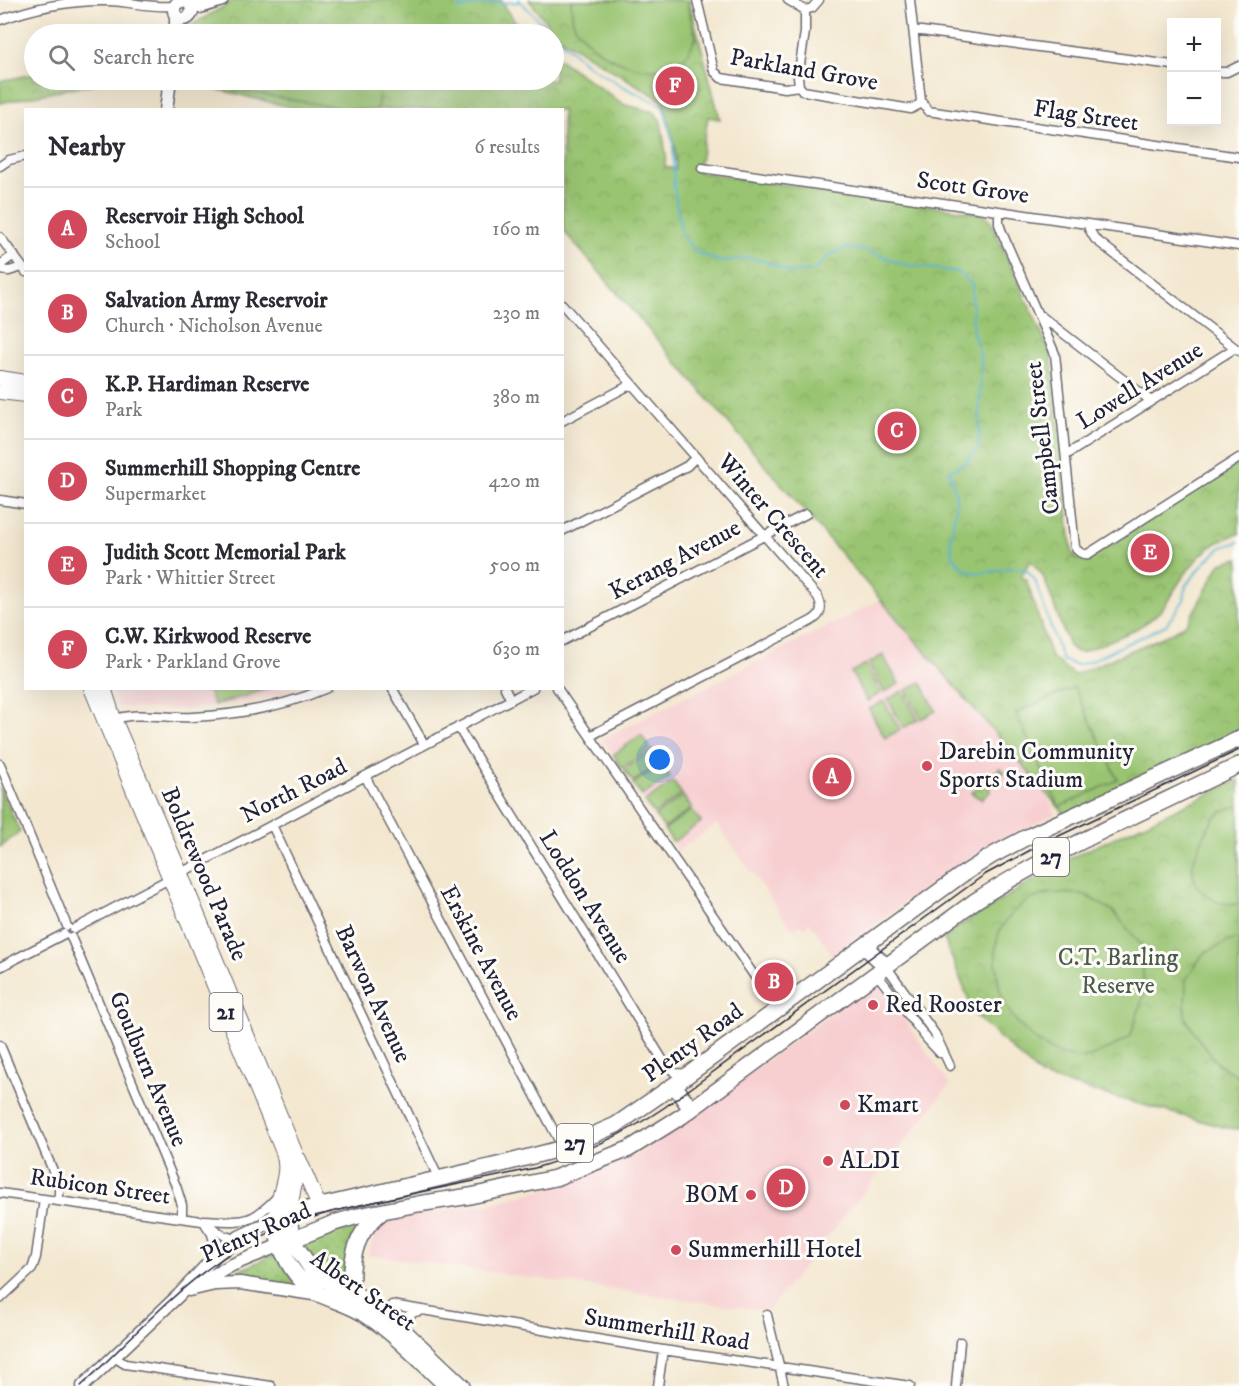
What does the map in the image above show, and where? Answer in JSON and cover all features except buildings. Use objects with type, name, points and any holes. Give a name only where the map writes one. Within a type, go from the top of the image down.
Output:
[{"type":"highway","name":"Plenty Road","points":[[276,1214],[324,1206],[519,1160],[563,1148],[616,1125],[690,1074],[960,876],[993,855],[1239,739]]},
{"type":"highway","name":"Plenty Road","points":[[287,1242],[334,1222],[384,1210],[522,1185],[579,1170],[629,1149],[692,1109],[881,969],[1005,882],[1038,863],[1239,765]]},
{"type":"highway","points":[[1075,815],[1088,839]]},
{"type":"highway","points":[[864,946],[881,969]]},
{"type":"highway","points":[[674,1085],[692,1109]]},
{"type":"highway","points":[[519,1160],[522,1185]]},
{"type":"highway","points":[[358,1296],[351,1282],[356,1244],[364,1229],[384,1210]]},
{"type":"highway","name":"Albert Street","points":[[276,1214],[287,1242],[288,1263],[297,1276],[313,1289],[355,1308],[378,1323],[447,1386]]},
{"type":"highway","name":"Albert Street","points":[[287,1242],[321,1278],[358,1296],[387,1315],[462,1386]]},
{"type":"main road","points":[[182,8],[200,8],[218,2]]},
{"type":"main road","points":[[178,24],[182,8]]},
{"type":"main road","points":[[181,24],[182,8]]},
{"type":"main road","points":[[166,108],[169,90]]},
{"type":"main road","points":[[0,378],[24,382]]},
{"type":"main road","points":[[0,392],[24,395]]},
{"type":"main road","name":"Boldrewood Parade","points":[[92,690],[110,722],[229,1004],[295,1152],[297,1174],[276,1214]]},
{"type":"main road","name":"Boldrewood Parade","points":[[104,690],[110,722]]},
{"type":"main road","name":"Boldrewood Parade","points":[[229,1004],[285,1156],[286,1176],[276,1214]]},
{"type":"main road","points":[[295,1152],[316,1199],[324,1206]]},
{"type":"main road","name":"Plenty Road","points":[[83,1386],[184,1292],[217,1254],[276,1214]]},
{"type":"main road","name":"Plenty Road","points":[[184,1292],[232,1265],[287,1242]]},
{"type":"main road","points":[[184,1292],[215,1284],[240,1283],[327,1297]]},
{"type":"street","name":"Parkland Grove","points":[[697,0],[714,71],[721,78],[785,88],[799,86],[803,91],[911,109],[921,101]]},
{"type":"street","points":[[788,0],[806,10],[812,8],[819,0]]},
{"type":"street","points":[[910,0],[921,101]]},
{"type":"street","points":[[0,20],[58,3],[107,1],[182,8]]},
{"type":"street","points":[[799,86],[798,77],[806,10]]},
{"type":"street","points":[[914,30],[1167,64]]},
{"type":"street","points":[[1221,72],[1227,72],[1239,66]]},
{"type":"street","name":"Flag Street","points":[[921,101],[928,111],[1239,157]]},
{"type":"street","points":[[0,166],[9,160],[24,156]]},
{"type":"street","name":"Scott Grove","points":[[702,168],[1239,246]]},
{"type":"street","name":"Campbell Street","points":[[999,211],[1003,235],[1039,314],[1060,349],[1066,455],[1075,547],[1078,552],[1088,554],[1239,458]]},
{"type":"street","points":[[1089,225],[1095,239],[1237,350]]},
{"type":"street","points":[[0,237],[24,270],[0,270]]},
{"type":"street","points":[[0,265],[14,255]]},
{"type":"street","name":"Winter Crescent","points":[[564,308],[818,597],[821,604],[820,614],[811,621],[590,736]]},
{"type":"street","points":[[1039,314],[1151,402]]},
{"type":"street","points":[[1060,349],[1074,343]]},
{"type":"street","name":"Lowell Avenue","points":[[1066,455],[1237,350]]},
{"type":"street","points":[[564,420],[632,384]]},
{"type":"street","points":[[564,530],[687,466],[696,457]]},
{"type":"street","points":[[0,500],[24,504]]},
{"type":"street","name":"Kerang Avenue","points":[[564,640],[806,514]]},
{"type":"street","points":[[110,722],[125,716],[189,718],[241,712],[289,702],[322,690]]},
{"type":"street","points":[[393,690],[424,744]]},
{"type":"street","points":[[506,690],[511,700]]},
{"type":"street","name":"North Road","points":[[0,968],[529,690]]},
{"type":"street","points":[[558,690],[777,1009]]},
{"type":"street","name":"Loddon Avenue","points":[[458,727],[664,1062],[675,1073],[690,1074]]},
{"type":"street","name":"Goulburn Avenue","points":[[0,764],[176,1186],[182,1205],[182,1218]]},
{"type":"street","name":"Erskine Avenue","points":[[365,776],[563,1148]]},
{"type":"street","name":"Barwon Avenue","points":[[272,825],[439,1179]]},
{"type":"street","points":[[881,969],[927,1039],[949,1063]]},
{"type":"street","points":[[0,1045],[59,1185],[59,1201]]},
{"type":"street","name":"Rubicon Street","points":[[0,1193],[197,1220],[240,1222],[276,1214]]},
{"type":"street","points":[[0,1299],[32,1269],[36,1257],[44,1199]]},
{"type":"street","name":"Rubicon Street","points":[[197,1220],[225,1236],[236,1239]]},
{"type":"street","name":"Rubicon Street","points":[[197,1220],[209,1230],[217,1254]]},
{"type":"street","name":"Summerhill Road","points":[[392,1305],[663,1350],[909,1386]]},
{"type":"street","points":[[404,1331],[407,1316],[411,1312],[419,1311]]},
{"type":"street","points":[[767,1315],[784,1386]]},
{"type":"street","points":[[956,1386],[960,1342]]},
{"type":"street","points":[[658,1386],[663,1350]]},
{"type":"street","points":[[114,1357],[125,1364],[271,1386]]},
{"type":"shaded area","points":[[880,600],[1007,718],[1056,814],[1010,836],[953,868],[832,955],[809,921],[806,927],[800,925],[793,930],[717,824],[678,851],[602,739]]},
{"type":"shaded area","points":[[110,690],[296,690],[247,702],[182,710],[118,707]]},
{"type":"shaded area","points":[[877,980],[950,1085],[768,1311],[368,1255],[381,1223],[389,1218],[498,1202],[535,1192],[633,1158]]},
{"type":"green space","points":[[235,0],[501,0],[518,24],[193,24]]},
{"type":"green space","points":[[529,0],[689,0],[720,119],[708,117],[698,172],[979,213],[989,218],[1051,354],[1071,546],[1073,554],[1078,559],[1088,559],[1239,462],[1239,534],[1218,542],[1201,555],[1187,571],[1161,610],[1133,631],[1082,652],[1076,652],[1069,646],[1041,573],[1030,560],[1021,578],[1026,579],[1051,657],[1074,675],[1172,633],[1188,622],[1221,563],[1239,558],[1239,738],[1068,818],[564,231],[564,108],[294,108],[220,90],[564,90],[564,63],[625,105],[654,112],[661,121],[666,155],[665,167],[676,169],[675,148],[663,101],[564,41],[564,24],[548,24]]},
{"type":"green space","points":[[571,0],[686,0],[696,38],[686,56],[672,66],[657,69],[641,68],[624,63],[593,46],[582,35],[573,21]]},
{"type":"green space","points":[[24,76],[24,90],[63,90],[0,103],[0,81]]},
{"type":"green space","points":[[234,90],[380,90],[377,108],[341,108]]},
{"type":"green space","points":[[883,655],[899,684],[884,692],[869,663]]},
{"type":"green space","points":[[866,664],[881,693],[867,701],[851,672]]},
{"type":"green space","points":[[921,682],[936,711],[921,719],[906,690]]},
{"type":"green space","points":[[1074,687],[1118,780],[1059,807],[1016,713]]},
{"type":"green space","points":[[207,690],[266,690],[214,705]]},
{"type":"green space","points":[[903,691],[918,720],[903,728],[888,699]]},
{"type":"green space","points":[[884,701],[900,730],[885,738],[869,709]]},
{"type":"green space","points":[[641,735],[650,748],[622,768],[613,755]]},
{"type":"green space","points":[[652,750],[661,762],[633,782],[624,770]]},
{"type":"green space","points":[[662,764],[670,777],[642,796],[633,784]]},
{"type":"green space","points":[[1000,768],[1005,772],[989,785],[990,792],[981,799],[971,793]]},
{"type":"green space","name":"C.T. Barling Reserve","points":[[1239,780],[1239,1129],[1227,1128],[1042,1077],[975,1015],[943,936],[1068,859]]},
{"type":"green space","points":[[673,782],[682,794],[654,814],[645,802]]},
{"type":"green space","points":[[0,787],[20,832],[0,847]]},
{"type":"green space","points":[[683,796],[692,808],[664,828],[655,816]]},
{"type":"green space","points":[[1239,806],[1239,904],[1222,903],[1206,895],[1200,889],[1193,874],[1193,864],[1211,823],[1225,810]]},
{"type":"green space","points":[[692,810],[701,822],[673,842],[664,830]]},
{"type":"green space","points":[[1050,893],[1083,894],[1113,911],[1142,946],[1144,995],[1130,1037],[1093,1056],[1062,1055],[1037,1041],[1026,1032],[1008,1010],[999,986],[996,953],[997,939],[1001,929],[1024,903]]},
{"type":"green space","points":[[1239,939],[1239,1077],[1218,1064],[1185,1017],[1186,979],[1203,954],[1226,942]]},
{"type":"green space","points":[[365,1223],[352,1237],[347,1255],[346,1286],[324,1275],[302,1243],[339,1228]]},
{"type":"green space","points":[[273,1254],[274,1257],[278,1256],[298,1286],[217,1280],[226,1274],[250,1266]]},
{"type":"waterway","points":[[519,0],[543,24]]},
{"type":"waterway","points":[[457,10],[476,5],[519,2]]},
{"type":"waterway","points":[[564,44],[588,65],[624,87],[663,106],[673,142],[674,188],[682,236],[695,252],[722,262],[743,258],[761,260],[792,273],[814,271],[828,256],[845,248],[868,251],[906,265],[958,272],[972,285],[973,332],[981,360],[979,446],[966,462],[949,471],[956,499],[951,534],[952,551],[961,566],[970,571],[978,573],[1018,568],[1029,573],[1035,580],[1062,660],[1076,665],[1088,662],[1166,625],[1184,600],[1186,585],[1207,560],[1222,547],[1239,542]]},
{"type":"tram line","points":[[81,1386],[185,1287],[242,1246],[281,1228],[323,1214],[535,1168],[586,1150],[618,1135],[665,1107],[984,875],[1040,845],[1239,750]]},
{"type":"place","name":"C.W. Kirkwood Reserve","points":[[675,86]]},
{"type":"place","name":"K.P. Hardiman Reserve","points":[[897,431]]},
{"type":"place","name":"Judith Scott Memorial Park","points":[[1150,553]]},
{"type":"place","name":"Darebin Community Sports Stadium","points":[[927,766]]},
{"type":"place","name":"Reservoir High School","points":[[832,777]]},
{"type":"place","name":"Salvation Army Reservoir","points":[[774,982]]},
{"type":"place","name":"Red Rooster","points":[[873,1005]]},
{"type":"place","name":"Kmart","points":[[845,1105]]},
{"type":"place","name":"ALDI","points":[[828,1161]]},
{"type":"place","name":"Summerhill Shopping Centre","points":[[786,1188]]},
{"type":"place","name":"BOM","points":[[751,1195]]},
{"type":"place","name":"Summerhill Hotel","points":[[676,1250]]}]
